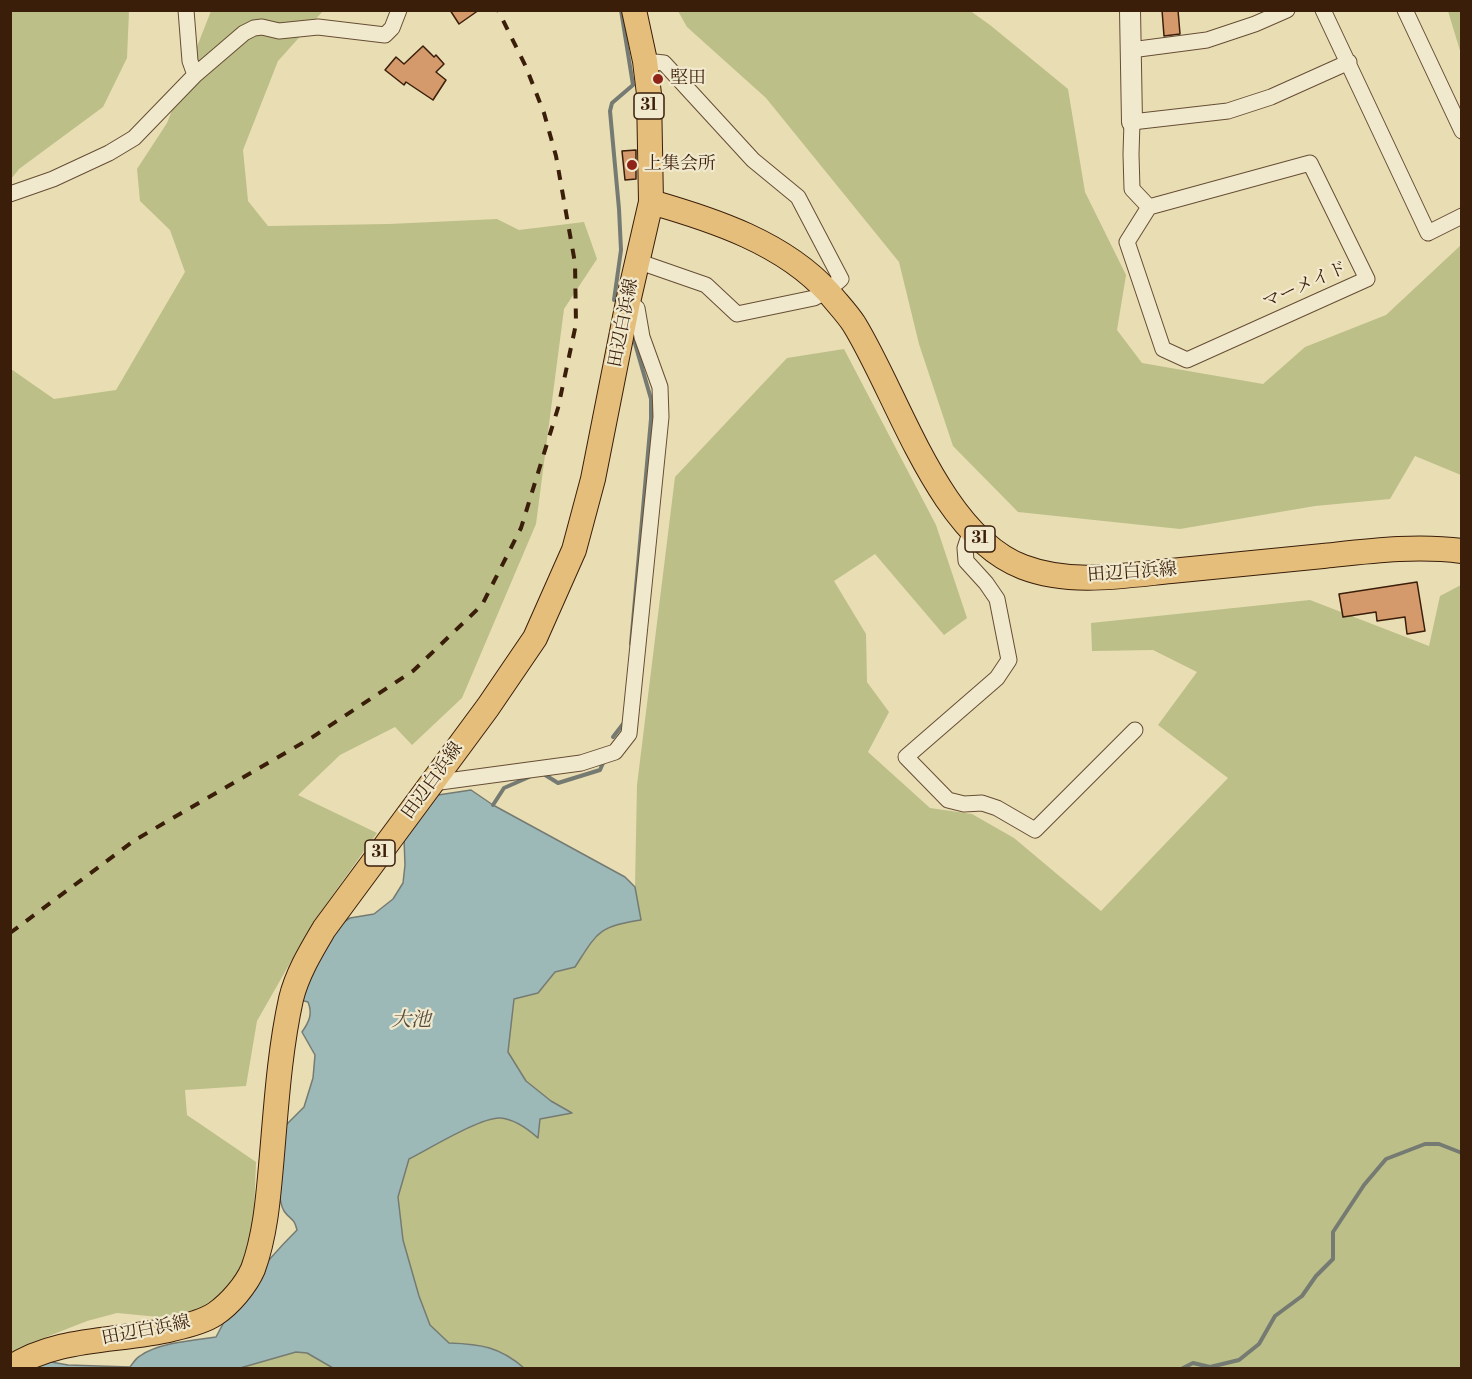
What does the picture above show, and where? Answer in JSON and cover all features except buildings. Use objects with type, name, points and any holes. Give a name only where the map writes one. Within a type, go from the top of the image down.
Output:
[{"type":"main road","name":"田辺白浜線","points":[[10,1368],[24,1359],[55,1347],[151,1334],[187,1326],[215,1314],[236,1294],[252,1270],[267,1206],[282,1044],[292,996],[307,958],[324,929],[488,707],[535,638],[574,550],[593,479],[628,302],[651,202],[650,104],[645,61],[634,10]]},
{"type":"main road","name":"田辺白浜線","points":[[651,202],[742,233],[791,260],[827,291],[853,323],[941,490],[971,530],[992,550],[1023,567],[1051,574],[1107,578],[1403,548],[1461,551]]},
{"type":"street","points":[[186,10],[190,62],[195,75]]},
{"type":"street","points":[[10,194],[53,179],[109,153],[134,138],[195,75],[244,33],[254,28],[262,27],[279,31],[318,27],[385,35],[392,28],[399,10]]},
{"type":"street","points":[[1130,10],[1132,189],[1149,207]]},
{"type":"street","points":[[1131,50],[1207,40],[1255,24],[1287,10]]},
{"type":"street","points":[[1323,10],[1428,233],[1461,216]]},
{"type":"street","points":[[1405,10],[1461,131]]},
{"type":"street","points":[[637,261],[706,285],[736,314],[814,298],[841,279],[798,197],[753,160],[664,63],[645,61]]},
{"type":"street","points":[[1132,122],[1228,111],[1271,97],[1348,62]]},
{"type":"street","name":"マーメイド","points":[[1310,163],[1367,279],[1187,360],[1163,349],[1127,242],[1149,207],[1310,163]]},
{"type":"street","points":[[432,782],[581,763],[615,752],[629,734],[661,417],[660,387],[642,337],[637,308],[628,302]]},
{"type":"street","points":[[971,530],[965,548],[966,561],[997,599],[1009,660],[997,678],[906,757],[948,800],[964,804],[982,803],[997,808],[1035,830],[1135,730]]},
{"type":"green space","points":[[11,10],[129,11],[127,58],[103,107],[19,169],[11,179]]},
{"type":"green space","points":[[969,10],[1068,89],[1085,192],[1126,275],[1117,330],[1142,363],[1263,384],[1305,347],[1386,315],[1461,245],[1461,475],[1415,456],[1390,499],[1315,506],[1180,529],[1018,512],[953,446],[919,344],[899,262],[766,98],[687,27],[678,11]]},
{"type":"green space","points":[[211,11],[323,11],[278,61],[243,150],[248,201],[268,226],[497,219],[519,230],[584,222],[597,259],[564,309],[536,524],[462,698],[412,745],[395,727],[340,755],[298,795],[377,833],[314,921],[257,1021],[246,1086],[185,1090],[187,1115],[256,1162],[253,1235],[234,1284],[199,1309],[159,1317],[117,1313],[87,1321],[31,1343],[11,1354],[11,369],[54,399],[116,390],[185,272],[170,230],[140,201],[137,169],[167,123]]},
{"type":"green space","points":[[1448,11],[1461,11],[1461,54]]},
{"type":"green space","points":[[844,349],[936,525],[967,618],[944,635],[875,554],[834,581],[866,634],[867,682],[889,712],[868,752],[930,808],[972,814],[1014,838],[1101,911],[1228,778],[1158,725],[1197,672],[1153,650],[1092,651],[1091,623],[1310,600],[1429,646],[1440,596],[1461,585],[1461,1368],[524,1368],[507,1355],[490,1348],[449,1343],[430,1325],[403,1240],[398,1197],[409,1159],[468,1128],[491,1119],[510,1120],[537,1137],[540,1119],[571,1113],[551,1101],[526,1081],[508,1052],[514,999],[538,993],[555,972],[575,967],[600,933],[616,925],[641,920],[635,887],[637,785],[675,477],[787,358]]},
{"type":"green space","points":[[296,1352],[307,1352],[333,1368],[240,1368]]},
{"type":"water","name":"大池","points":[[471,790],[493,805],[625,877],[635,887],[641,920],[616,925],[600,933],[575,967],[555,972],[538,993],[514,999],[508,1052],[526,1081],[551,1101],[572,1113],[540,1119],[538,1138],[521,1125],[500,1118],[468,1128],[409,1159],[398,1197],[403,1240],[430,1325],[449,1343],[490,1348],[507,1355],[524,1368],[333,1368],[307,1353],[296,1352],[240,1368],[30,1368],[51,1362],[68,1365],[130,1367],[139,1357],[156,1348],[216,1337],[252,1280],[297,1230],[295,1223],[281,1205],[277,1134],[304,1107],[313,1078],[315,1055],[302,1032],[310,1018],[310,1010],[308,1002],[297,999],[337,926],[350,918],[374,914],[393,899],[403,883],[404,838],[438,795]]},
{"type":"waterway","points":[[614,300],[621,250],[610,111],[612,103],[633,85],[621,10]]},
{"type":"waterway","points":[[631,644],[651,419],[651,399],[634,340],[634,331]]},
{"type":"waterway","points":[[613,737],[623,724]]},
{"type":"waterway","points":[[542,773],[558,783],[600,770],[603,763]]},
{"type":"waterway","points":[[493,805],[504,788],[529,777]]},
{"type":"waterway","points":[[1183,1368],[1193,1363],[1210,1367],[1239,1360],[1259,1344],[1275,1316],[1302,1296],[1316,1276],[1333,1259],[1333,1232],[1364,1185],[1386,1159],[1425,1144],[1439,1144],[1462,1153]]},
{"type":"railway","points":[[10,933],[135,840],[311,738],[413,671],[482,605],[521,528],[558,408],[576,324],[575,263],[556,156],[544,113],[526,67],[498,10]]},
{"type":"place","name":"堅田","points":[[658,79]]},
{"type":"place","name":"上集会所","points":[[632,165]]}]
